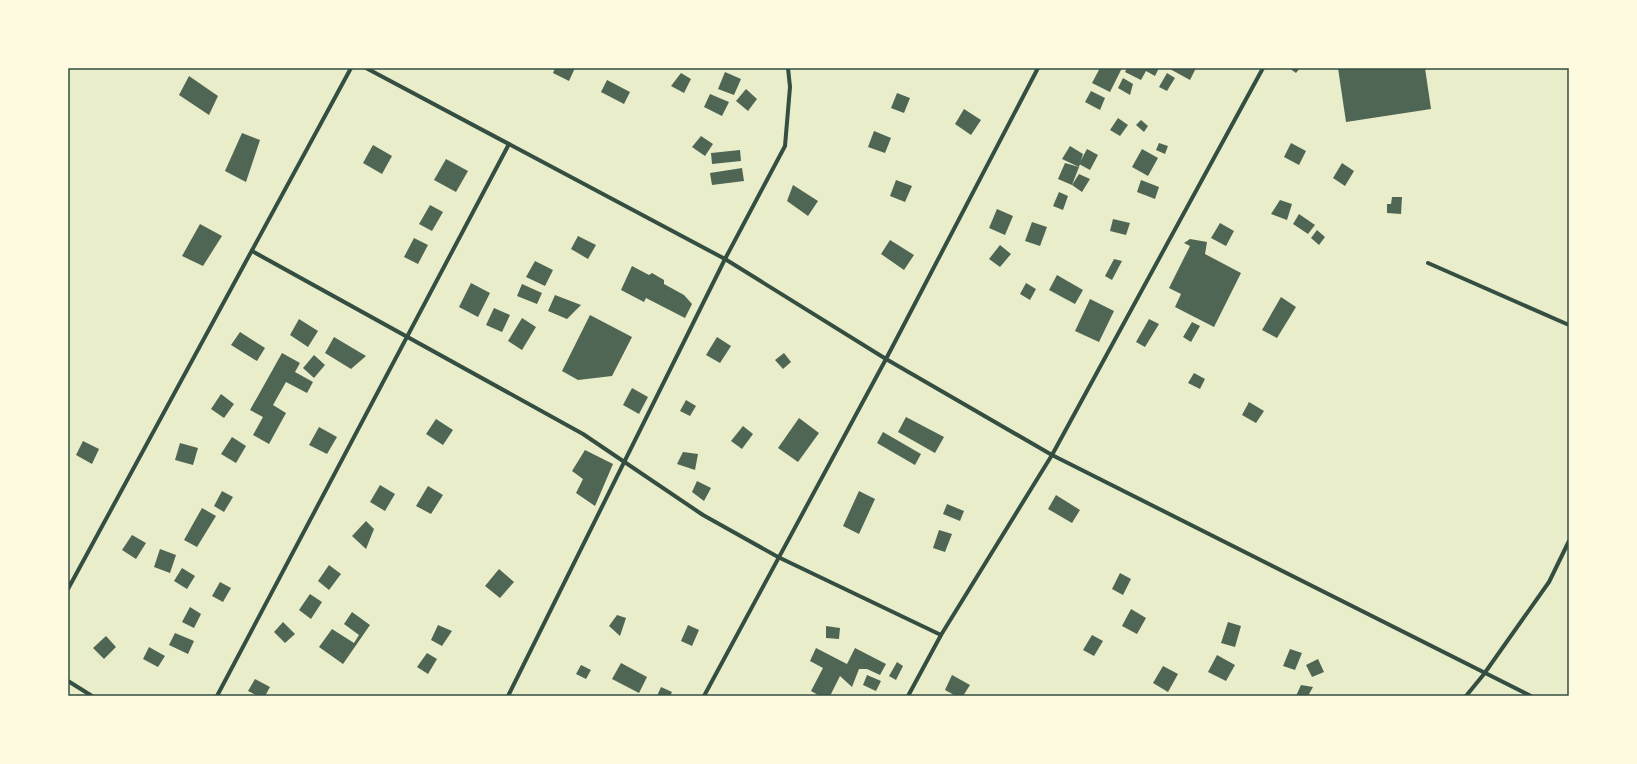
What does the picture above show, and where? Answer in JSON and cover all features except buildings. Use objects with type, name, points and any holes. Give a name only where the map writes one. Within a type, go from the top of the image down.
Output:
[{"type":"street","points":[[68,589],[351,68]]},
{"type":"street","points":[[366,68],[725,258],[886,359],[1052,455],[1484,674],[1532,696]]},
{"type":"street","points":[[508,696],[725,258],[785,146],[790,86],[788,68]]},
{"type":"street","points":[[704,696],[886,359],[1038,68]]},
{"type":"street","points":[[908,696],[941,635],[1052,455],[1263,68]]},
{"type":"street","points":[[217,696],[509,144]]},
{"type":"street","points":[[252,251],[583,434],[703,515],[778,557],[941,635]]},
{"type":"street","points":[[1428,263],[1569,325]]},
{"type":"street","points":[[1466,696],[1484,674],[1549,582],[1569,541]]},
{"type":"street","points":[[68,681],[92,696]]}]
